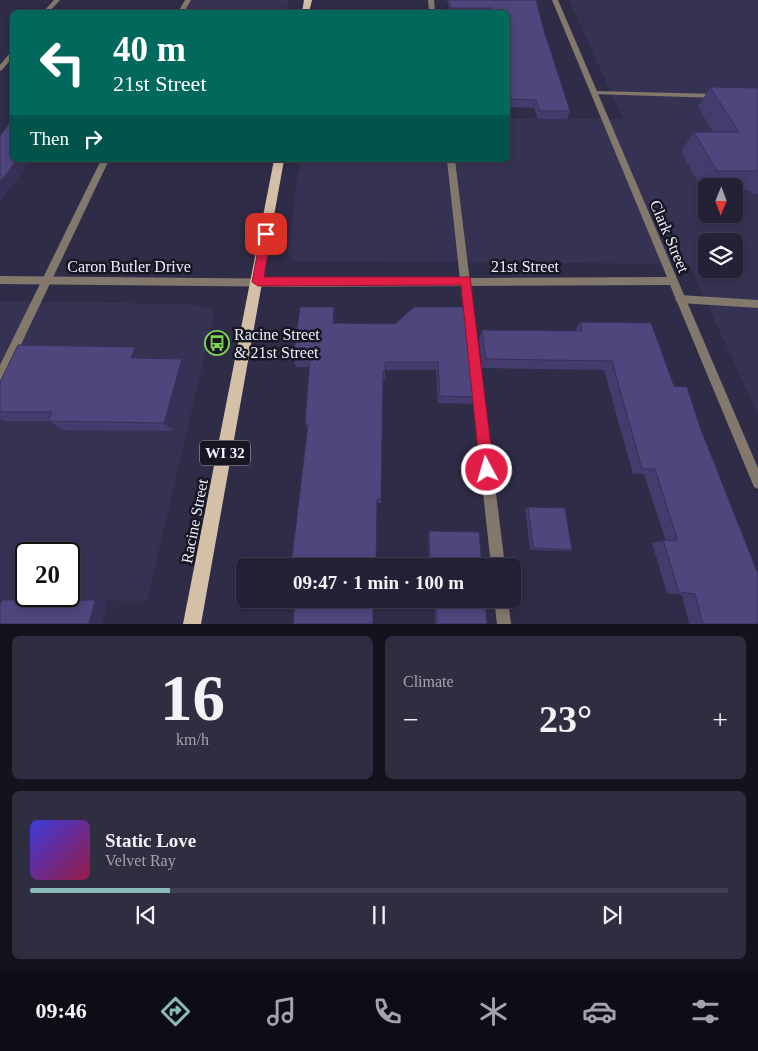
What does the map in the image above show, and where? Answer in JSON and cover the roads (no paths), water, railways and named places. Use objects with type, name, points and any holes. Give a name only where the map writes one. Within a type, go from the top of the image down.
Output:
[{"type":"main road","name":"Racine Street","points":[[192,624],[258,282],[279,162]]},
{"type":"street","points":[[48,10],[57,0]]},
{"type":"street","name":"Clark Street","points":[[555,0],[758,483]]},
{"type":"street","points":[[0,69],[10,56]]},
{"type":"street","points":[[594,93],[727,97]]},
{"type":"street","points":[[0,376],[47,280],[58,251],[104,162]]},
{"type":"street","points":[[451,162],[497,558]]},
{"type":"street","name":"Caron Butler Drive","points":[[0,280],[258,282]]},
{"type":"street","name":"21st Street","points":[[258,282],[673,281]]},
{"type":"street","points":[[680,299],[758,304]]},
{"type":"street","points":[[502,608],[504,624]]},
{"type":"place","name":"Racine Street & 21st Street","points":[[217,343]]}]
